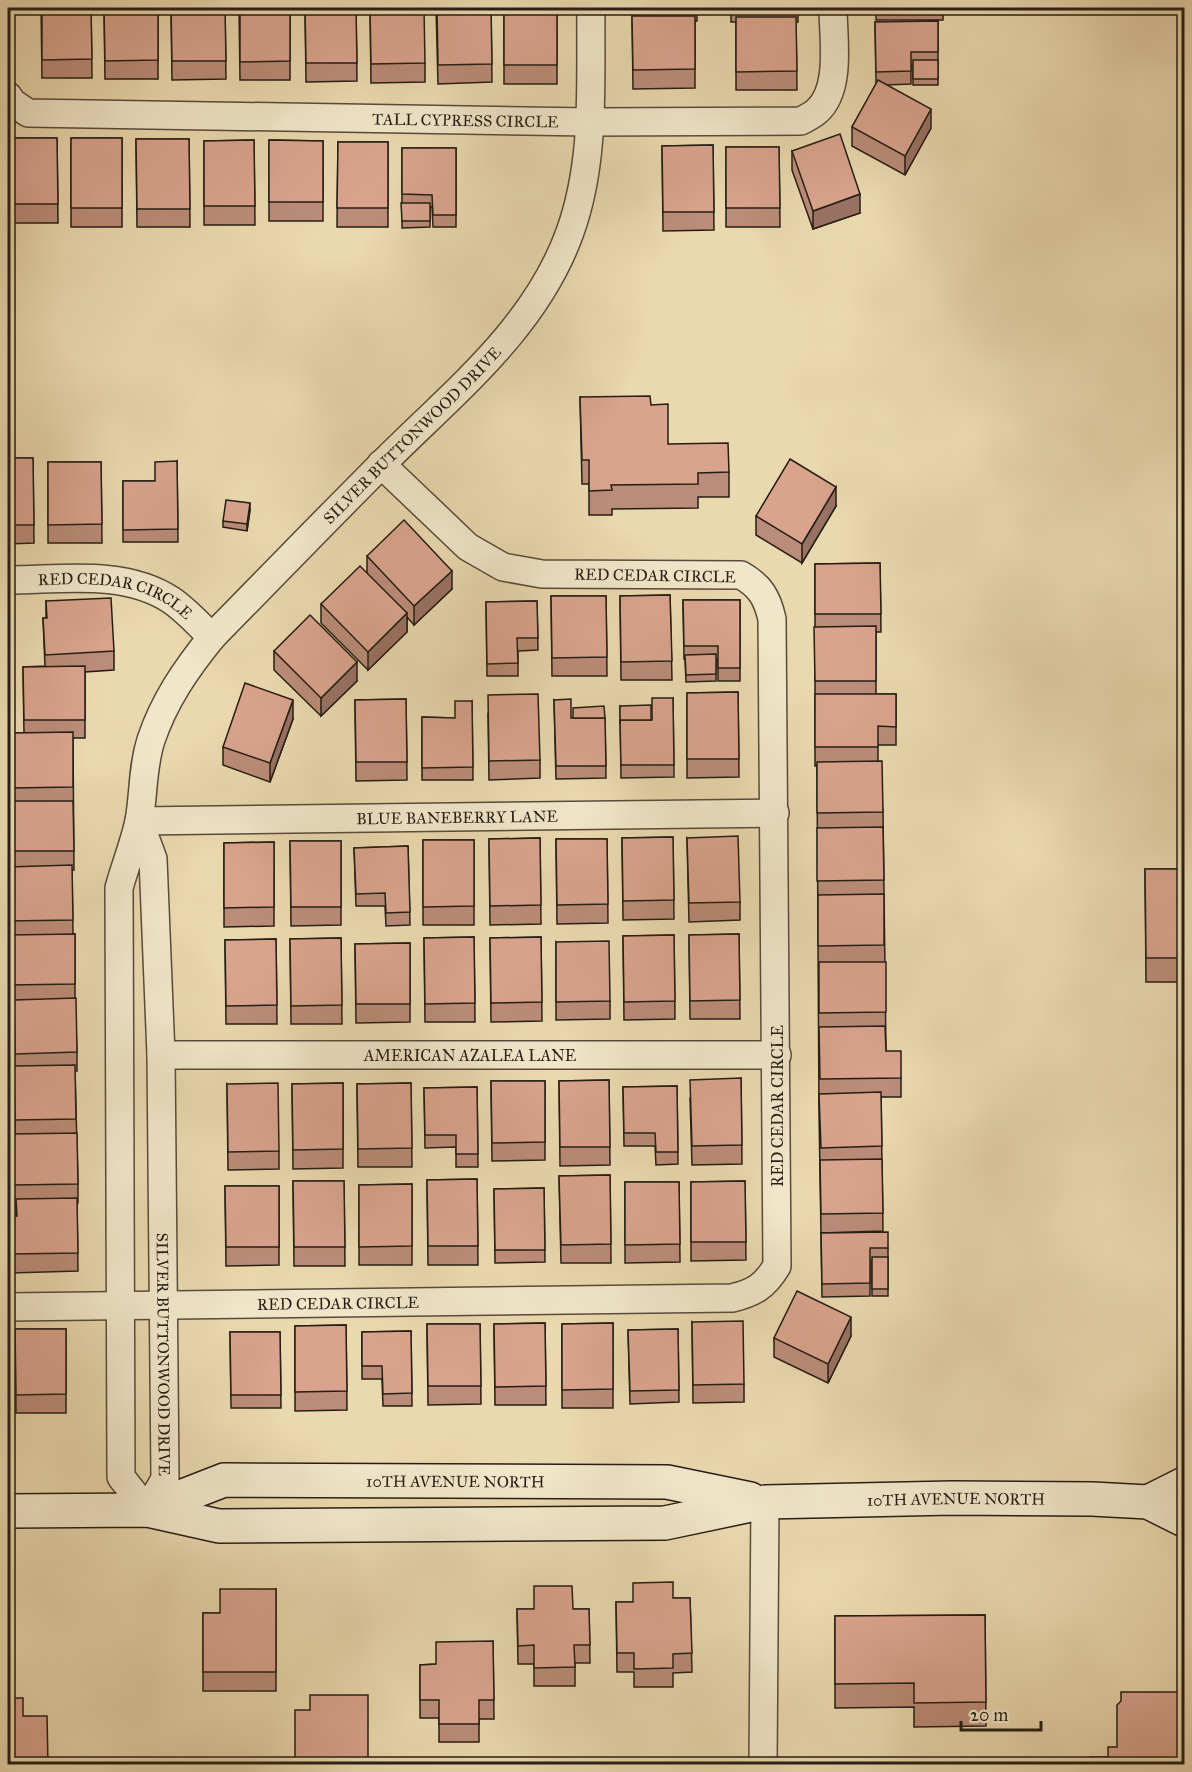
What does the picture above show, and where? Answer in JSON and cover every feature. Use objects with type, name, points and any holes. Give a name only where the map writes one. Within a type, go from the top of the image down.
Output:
[{"type":"street","name":"SILVER BUTTONWOOD DRIVE","points":[[139,820],[153,859],[161,1055],[165,1479],[147,1509],[121,1476],[119,888],[139,820],[142,778],[151,740],[166,702],[187,668],[212,638],[381,464],[497,353],[540,292],[570,232],[582,189],[590,122],[591,8]]},
{"type":"street","name":"TALL CYPRESS CIRCLE","points":[[8,96],[28,113],[590,122],[801,121],[818,111],[828,95],[832,75],[833,8]]},
{"type":"street","name":"RED CEDAR CIRCLE","points":[[8,1307],[732,1298],[751,1294],[767,1283],[777,1266],[775,813],[772,619],[768,600],[757,585],[741,574],[542,574],[503,567],[468,548],[381,464]]},
{"type":"street","name":"RED CEDAR CIRCLE","points":[[8,580],[114,579],[135,583],[172,600],[212,638]]},
{"type":"street","name":"BLUE BANEBERRY LANE","points":[[139,820],[775,813]]},
{"type":"street","name":"AMERICAN AZALEA LANE","points":[[161,1055],[777,1055]]},
{"type":"street","name":"10TH AVENUE NORTH","points":[[147,1509],[224,1480],[667,1482],[765,1502]]},
{"type":"street","points":[[1148,1502],[1185,1484]]},
{"type":"street","name":"10TH AVENUE NORTH","points":[[8,1511],[147,1509],[219,1526],[653,1523],[765,1502],[1092,1498],[1148,1502],[1185,1520]]},
{"type":"street","points":[[763,1764],[765,1502]]},
{"type":"building","points":[[42,8],[91,8],[92,59],[42,60]]},
{"type":"building","points":[[104,8],[158,8],[158,60],[105,61]]},
{"type":"building","points":[[171,8],[225,8],[226,61],[172,61]]},
{"type":"building","points":[[240,8],[290,8],[290,61],[240,62]]},
{"type":"building","points":[[305,8],[356,8],[357,63],[306,63]]},
{"type":"building","points":[[370,8],[424,8],[425,63],[371,64]]},
{"type":"building","points":[[437,8],[491,8],[492,64],[438,65]]},
{"type":"building","points":[[504,8],[557,8],[557,65],[504,65]]},
{"type":"building","points":[[632,16],[695,16],[695,69],[633,70]]},
{"type":"building","points":[[736,17],[796,17],[797,71],[736,72]]},
{"type":"building","points":[[938,21],[938,52],[911,52],[911,71],[876,72],[875,22]]},
{"type":"building","points":[[913,60],[938,60],[938,79],[913,79]]},
{"type":"building","points":[[878,80],[931,109],[905,156],[852,127]]},
{"type":"building","points":[[840,134],[860,194],[813,211],[792,151]]},
{"type":"building","points":[[8,138],[57,138],[58,204],[8,204]]},
{"type":"building","points":[[71,138],[122,138],[122,208],[71,208]]},
{"type":"building","points":[[136,139],[189,139],[190,209],[137,209]]},
{"type":"building","points":[[254,140],[255,206],[204,206],[204,141]]},
{"type":"building","points":[[269,140],[323,141],[323,202],[269,202]]},
{"type":"building","points":[[338,142],[388,142],[388,208],[337,208]]},
{"type":"building","points":[[713,145],[714,212],[663,212],[662,146]]},
{"type":"building","points":[[726,147],[779,147],[780,208],[726,208]]},
{"type":"building","points":[[402,148],[456,148],[456,215],[433,215],[432,195],[402,194]]},
{"type":"building","points":[[401,203],[430,203],[430,221],[402,221]]},
{"type":"building","points":[[650,396],[651,405],[668,404],[668,444],[728,443],[729,472],[698,473],[698,484],[611,485],[612,490],[589,491],[589,460],[582,460],[580,397]]},
{"type":"building","points":[[8,458],[33,458],[34,525],[8,525]]},
{"type":"building","points":[[790,459],[836,487],[802,544],[756,516]]},
{"type":"building","points":[[177,461],[178,529],[123,530],[123,481],[155,481],[155,462]]},
{"type":"building","points":[[48,462],[101,462],[102,524],[48,525]]},
{"type":"building","points":[[226,500],[250,503],[247,524],[223,521]]},
{"type":"building","points":[[404,520],[452,571],[414,606],[367,556]]},
{"type":"building","points":[[880,563],[881,614],[815,614],[815,564]]},
{"type":"building","points":[[360,566],[407,613],[368,652],[321,604]]},
{"type":"building","points":[[670,595],[672,661],[621,662],[620,596]]},
{"type":"building","points":[[551,596],[606,596],[607,657],[552,658]]},
{"type":"building","points":[[111,598],[114,651],[45,655],[43,618],[47,618],[46,601]]},
{"type":"building","points":[[683,600],[740,600],[740,668],[718,668],[718,646],[684,646]]},
{"type":"building","points":[[537,601],[538,638],[517,638],[518,663],[487,664],[486,602]]},
{"type":"building","points":[[310,615],[357,662],[321,698],[274,651]]},
{"type":"building","points":[[876,626],[876,681],[815,681],[814,627]]},
{"type":"building","points":[[716,654],[716,674],[686,675],[685,655]]},
{"type":"building","points":[[85,666],[85,720],[24,720],[23,667]]},
{"type":"building","points":[[245,683],[293,700],[270,763],[223,747]]},
{"type":"building","points":[[738,692],[739,759],[687,759],[687,693]]},
{"type":"building","points":[[538,694],[540,760],[489,761],[488,695]]},
{"type":"building","points":[[815,694],[896,694],[896,727],[878,726],[878,747],[815,747]]},
{"type":"building","points":[[652,698],[673,698],[674,765],[621,765],[620,720],[652,720]]},
{"type":"building","points":[[406,699],[407,762],[356,762],[355,700]]},
{"type":"building","points":[[571,699],[571,718],[605,718],[606,766],[556,766],[554,700]]},
{"type":"building","points":[[455,701],[472,701],[473,767],[422,768],[422,717],[455,718]]},
{"type":"building","points":[[651,705],[651,720],[620,720],[620,706]]},
{"type":"building","points":[[604,706],[605,718],[573,718],[573,708]]},
{"type":"building","points":[[73,732],[73,787],[12,788],[12,733]]},
{"type":"building","points":[[882,761],[883,812],[817,813],[817,762]]},
{"type":"building","points":[[8,801],[73,801],[74,851],[8,851]]},
{"type":"building","points":[[883,827],[884,880],[817,881],[817,828]]},
{"type":"building","points":[[738,836],[740,902],[689,903],[687,838]]},
{"type":"building","points":[[673,837],[674,900],[623,901],[622,838]]},
{"type":"building","points":[[540,838],[541,905],[490,906],[489,839]]},
{"type":"building","points":[[556,839],[607,839],[608,904],[557,905]]},
{"type":"building","points":[[423,840],[474,840],[474,906],[423,907]]},
{"type":"building","points":[[290,841],[341,841],[341,907],[291,907]]},
{"type":"building","points":[[274,842],[274,907],[224,908],[224,843]]},
{"type":"building","points":[[408,846],[410,912],[386,913],[385,893],[356,894],[354,848]]},
{"type":"building","points":[[72,865],[73,920],[8,921],[8,867]]},
{"type":"building","points":[[1145,869],[1185,869],[1185,958],[1146,958]]},
{"type":"building","points":[[884,894],[884,945],[818,946],[818,895]]},
{"type":"building","points":[[75,934],[75,984],[8,985],[8,935]]},
{"type":"building","points":[[739,934],[740,1000],[690,1001],[689,935]]},
{"type":"building","points":[[674,935],[675,1001],[624,1002],[623,936]]},
{"type":"building","points":[[474,937],[475,1003],[425,1004],[424,938]]},
{"type":"building","points":[[541,937],[542,1002],[491,1003],[490,938]]},
{"type":"building","points":[[341,938],[342,1005],[291,1006],[290,939]]},
{"type":"building","points":[[276,939],[277,1005],[226,1006],[225,940]]},
{"type":"building","points":[[609,941],[610,1001],[556,1002],[556,942]]},
{"type":"building","points":[[410,943],[410,1004],[356,1004],[355,944]]},
{"type":"building","points":[[819,962],[886,962],[886,1012],[819,1013]]},
{"type":"building","points":[[76,998],[77,1052],[15,1054],[14,1000]]},
{"type":"building","points":[[885,1026],[886,1051],[901,1051],[901,1078],[820,1079],[819,1027]]},
{"type":"building","points":[[75,1065],[76,1119],[15,1120],[14,1066]]},
{"type":"building","points":[[741,1078],[742,1145],[692,1146],[690,1080]]},
{"type":"building","points":[[609,1080],[610,1147],[560,1147],[559,1081]]},
{"type":"building","points":[[491,1081],[545,1081],[545,1142],[492,1143]]},
{"type":"building","points":[[278,1083],[279,1151],[228,1152],[227,1084]]},
{"type":"building","points":[[343,1083],[343,1149],[293,1150],[292,1084]]},
{"type":"building","points":[[411,1083],[412,1148],[358,1149],[357,1084]]},
{"type":"building","points":[[677,1086],[678,1152],[656,1152],[655,1133],[624,1133],[623,1087]]},
{"type":"building","points":[[477,1087],[478,1154],[456,1154],[456,1135],[425,1135],[424,1088]]},
{"type":"building","points":[[881,1092],[882,1146],[821,1148],[819,1094]]},
{"type":"building","points":[[77,1133],[78,1184],[14,1185],[13,1134]]},
{"type":"building","points":[[882,1159],[883,1213],[821,1214],[820,1160]]},
{"type":"building","points":[[610,1175],[611,1244],[561,1245],[559,1176]]},
{"type":"building","points":[[477,1179],[478,1246],[428,1246],[427,1180]]},
{"type":"building","points":[[293,1181],[344,1181],[345,1247],[294,1247]]},
{"type":"building","points":[[745,1181],[746,1242],[691,1242],[691,1182]]},
{"type":"building","points":[[625,1182],[679,1182],[680,1244],[625,1245]]},
{"type":"building","points":[[412,1184],[412,1246],[359,1247],[359,1185]]},
{"type":"building","points":[[225,1186],[279,1186],[279,1247],[226,1247]]},
{"type":"building","points":[[544,1188],[545,1250],[495,1250],[494,1189]]},
{"type":"building","points":[[77,1198],[78,1253],[11,1254],[11,1216],[17,1216],[16,1199]]},
{"type":"building","points":[[888,1232],[888,1248],[870,1248],[870,1283],[822,1284],[821,1233]]},
{"type":"building","points":[[872,1257],[888,1257],[888,1289],[872,1289]]},
{"type":"building","points":[[797,1291],[851,1317],[828,1364],[774,1338]]},
{"type":"building","points":[[743,1321],[744,1384],[693,1385],[692,1322]]},
{"type":"building","points":[[545,1323],[546,1386],[495,1387],[494,1324]]},
{"type":"building","points":[[613,1323],[613,1389],[562,1390],[562,1324]]},
{"type":"building","points":[[427,1324],[480,1324],[481,1386],[428,1386]]},
{"type":"building","points":[[346,1325],[347,1391],[295,1392],[295,1326]]},
{"type":"building","points":[[15,1329],[66,1329],[66,1394],[16,1395]]},
{"type":"building","points":[[678,1329],[679,1390],[630,1391],[628,1330]]},
{"type":"building","points":[[411,1331],[412,1393],[383,1394],[382,1366],[362,1366],[362,1332]]},
{"type":"building","points":[[230,1332],[280,1332],[281,1395],[231,1395]]},
{"type":"building","points":[[673,1582],[673,1598],[690,1598],[692,1653],[673,1654],[673,1668],[634,1669],[634,1653],[617,1653],[616,1602],[633,1602],[633,1583]]},
{"type":"building","points":[[534,1586],[572,1586],[573,1609],[589,1609],[590,1645],[574,1645],[575,1667],[534,1668],[534,1645],[518,1646],[517,1609],[534,1609]]},
{"type":"building","points":[[220,1589],[276,1589],[276,1672],[203,1672],[203,1613],[220,1613]]},
{"type":"building","points":[[985,1615],[986,1702],[914,1703],[914,1683],[835,1684],[835,1616]]},
{"type":"building","points":[[493,1641],[494,1700],[479,1700],[479,1724],[439,1724],[439,1700],[420,1700],[420,1665],[436,1664],[436,1642]]},
{"type":"building","points":[[1121,1692],[1185,1692],[1185,1764],[1090,1764],[1090,1757],[1108,1757],[1108,1747],[1117,1747],[1117,1705],[1121,1701]]},
{"type":"building","points":[[310,1695],[368,1695],[368,1764],[295,1764],[295,1710],[310,1710]]},
{"type":"building","points":[[8,1698],[23,1698],[23,1716],[47,1716],[48,1764],[8,1764]]}]
